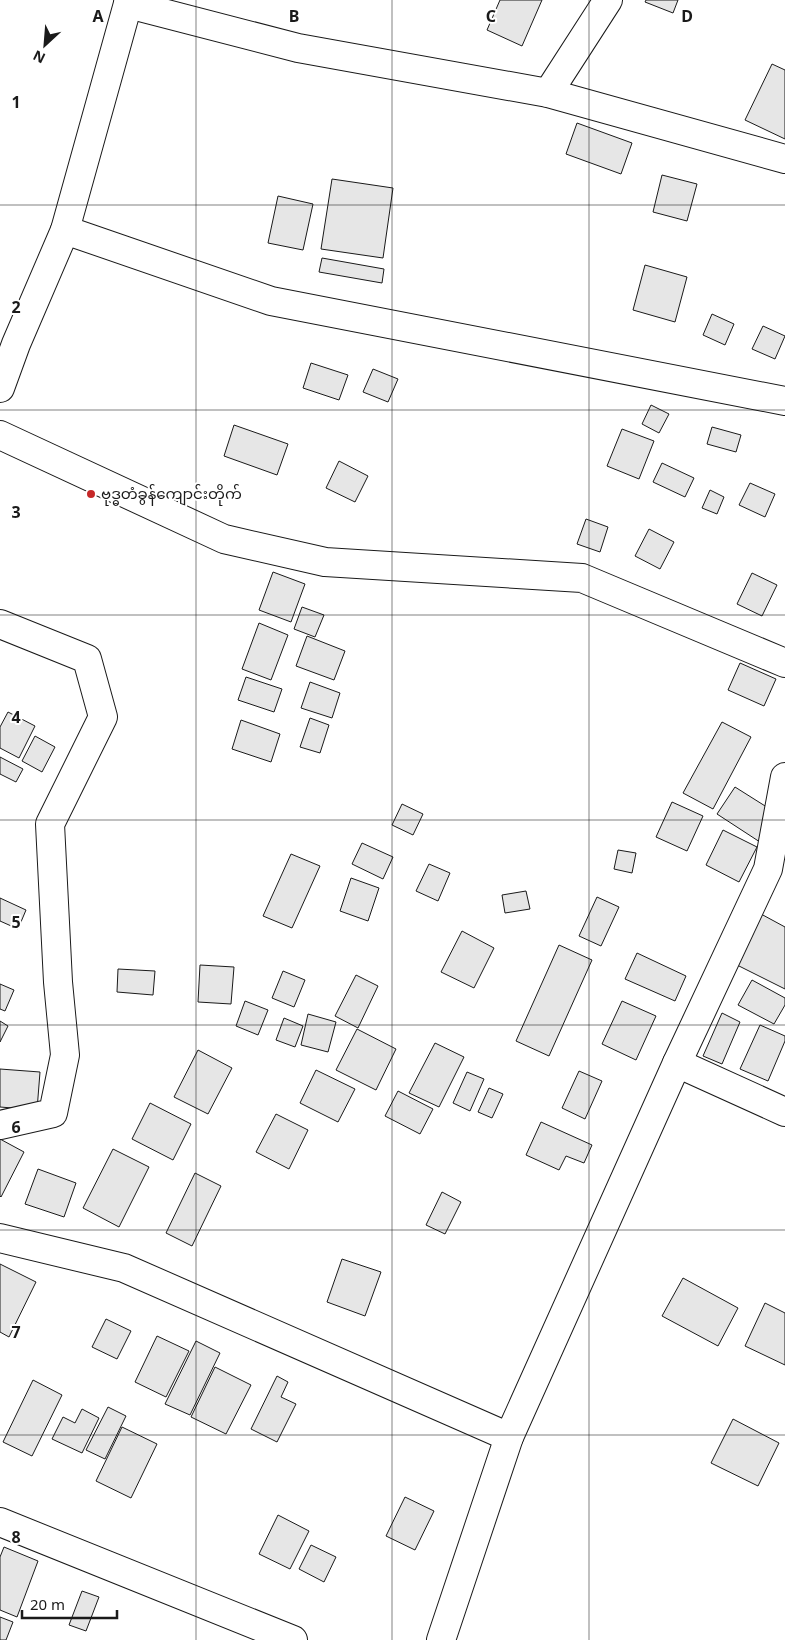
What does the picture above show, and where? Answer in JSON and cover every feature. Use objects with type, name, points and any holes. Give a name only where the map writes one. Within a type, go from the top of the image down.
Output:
[{"type":"street","points":[[548,92],[608,0]]},
{"type":"street","points":[[0,388],[8,340],[65,230],[129,2],[298,48],[548,92],[785,160]]},
{"type":"street","points":[[65,230],[271,301],[785,401]]},
{"type":"street","points":[[0,435],[224,539],[325,562],[582,578],[785,664]]},
{"type":"street","points":[[0,624],[87,659],[103,717],[50,824],[58,982],[65,1055],[53,1113],[0,1125]]},
{"type":"street","points":[[441,1640],[509,1437],[677,1063],[768,869],[785,777]]},
{"type":"street","points":[[677,1063],[785,1112]]},
{"type":"street","points":[[0,1238],[124,1268],[509,1437]]},
{"type":"street","points":[[0,1522],[293,1640]]},
{"type":"building","points":[[500,0],[542,0],[522,46],[487,30]]},
{"type":"building","points":[[646,0],[678,0],[673,13],[645,2]]},
{"type":"building","points":[[772,64],[785,70],[785,139],[745,120]]},
{"type":"building","points":[[577,123],[632,143],[621,174],[566,154]]},
{"type":"building","points":[[662,175],[697,184],[687,221],[653,212]]},
{"type":"building","points":[[332,179],[393,188],[383,258],[321,249]]},
{"type":"building","points":[[278,196],[313,204],[303,250],[268,243]]},
{"type":"building","points":[[322,258],[384,269],[382,283],[319,272]]},
{"type":"building","points":[[645,265],[687,277],[675,322],[633,310]]},
{"type":"building","points":[[712,314],[734,324],[725,345],[703,335]]},
{"type":"building","points":[[763,326],[785,336],[775,359],[752,349]]},
{"type":"building","points":[[311,363],[348,375],[339,400],[303,388]]},
{"type":"building","points":[[373,369],[398,379],[388,402],[363,392]]},
{"type":"building","points":[[651,405],[669,414],[659,433],[642,424]]},
{"type":"building","points":[[234,425],[288,444],[277,475],[224,456]]},
{"type":"building","points":[[712,427],[741,435],[736,452],[707,444]]},
{"type":"building","points":[[622,429],[654,441],[639,479],[607,466]]},
{"type":"building","points":[[339,461],[368,476],[355,502],[326,488]]},
{"type":"building","points":[[662,463],[694,478],[685,497],[653,482]]},
{"type":"building","points":[[750,483],[775,494],[765,517],[739,505]]},
{"type":"building","points":[[710,490],[724,497],[717,514],[702,508]]},
{"type":"building","points":[[586,519],[608,527],[600,552],[577,544]]},
{"type":"building","points":[[649,529],[674,542],[660,569],[635,556]]},
{"type":"building","points":[[273,572],[305,584],[291,622],[259,610]]},
{"type":"building","points":[[752,573],[777,585],[762,616],[737,604]]},
{"type":"building","points":[[302,607],[324,615],[315,637],[294,629]]},
{"type":"building","points":[[259,623],[288,635],[271,680],[242,669]]},
{"type":"building","points":[[307,636],[345,651],[334,680],[296,666]]},
{"type":"building","points":[[740,663],[776,679],[764,706],[728,690]]},
{"type":"building","points":[[246,677],[282,689],[274,712],[238,700]]},
{"type":"building","points":[[310,682],[340,693],[332,718],[301,708]]},
{"type":"building","points":[[8,712],[35,726],[19,758],[0,748],[0,727]]},
{"type":"building","points":[[310,718],[329,725],[320,753],[300,747]]},
{"type":"building","points":[[241,720],[280,734],[271,762],[232,749]]},
{"type":"building","points":[[722,722],[751,737],[713,809],[683,793]]},
{"type":"building","points":[[35,736],[55,747],[42,772],[22,761]]},
{"type":"building","points":[[0,757],[23,769],[16,782],[0,774]]},
{"type":"building","points":[[735,787],[781,816],[763,844],[717,814]]},
{"type":"building","points":[[672,802],[703,816],[687,851],[656,837]]},
{"type":"building","points":[[402,804],[423,814],[413,835],[392,825]]},
{"type":"building","points":[[723,830],[757,847],[739,882],[706,865]]},
{"type":"building","points":[[362,843],[393,857],[383,879],[352,864]]},
{"type":"building","points":[[618,850],[636,853],[632,873],[614,869]]},
{"type":"building","points":[[291,854],[320,866],[292,928],[263,916]]},
{"type":"building","points":[[429,864],[450,873],[438,901],[416,891]]},
{"type":"building","points":[[351,878],[379,888],[368,921],[340,911]]},
{"type":"building","points":[[526,891],[530,909],[505,913],[502,895]]},
{"type":"building","points":[[597,897],[619,907],[601,946],[579,936]]},
{"type":"building","points":[[0,898],[26,910],[18,929],[0,921]]},
{"type":"building","points":[[761,914],[785,927],[785,989],[735,964]]},
{"type":"building","points":[[462,931],[494,948],[474,988],[441,972]]},
{"type":"building","points":[[559,945],[592,960],[549,1056],[516,1041]]},
{"type":"building","points":[[637,953],[686,976],[675,1001],[625,979]]},
{"type":"building","points":[[200,965],[234,967],[231,1004],[198,1002]]},
{"type":"building","points":[[118,969],[155,971],[153,995],[117,992]]},
{"type":"building","points":[[283,971],[305,980],[294,1007],[272,998]]},
{"type":"building","points":[[356,975],[378,986],[358,1028],[335,1016]]},
{"type":"building","points":[[752,980],[785,998],[785,1005],[774,1024],[738,1005]]},
{"type":"building","points":[[0,984],[14,990],[5,1011],[0,1009]]},
{"type":"building","points":[[245,1001],[268,1010],[258,1035],[236,1026]]},
{"type":"building","points":[[622,1001],[656,1016],[636,1060],[602,1044]]},
{"type":"building","points":[[722,1013],[740,1022],[722,1064],[703,1056]]},
{"type":"building","points":[[308,1014],[336,1022],[328,1052],[301,1045]]},
{"type":"building","points":[[284,1018],[303,1026],[295,1047],[276,1040]]},
{"type":"building","points":[[0,1021],[8,1026],[0,1042]]},
{"type":"building","points":[[760,1025],[785,1036],[785,1041],[768,1081],[740,1069]]},
{"type":"building","points":[[357,1029],[396,1049],[376,1090],[336,1070]]},
{"type":"building","points":[[435,1043],[464,1057],[439,1107],[409,1093]]},
{"type":"building","points":[[198,1050],[232,1068],[208,1114],[174,1097]]},
{"type":"building","points":[[0,1069],[40,1072],[37,1110],[0,1107]]},
{"type":"building","points":[[316,1070],[355,1089],[338,1122],[300,1103]]},
{"type":"building","points":[[579,1071],[602,1081],[585,1119],[562,1108]]},
{"type":"building","points":[[467,1072],[484,1079],[470,1111],[453,1103]]},
{"type":"building","points":[[489,1088],[503,1094],[492,1118],[478,1112]]},
{"type":"building","points":[[398,1091],[433,1109],[420,1134],[385,1116]]},
{"type":"building","points":[[150,1103],[191,1124],[173,1160],[132,1139]]},
{"type":"building","points":[[276,1114],[308,1130],[289,1169],[256,1152]]},
{"type":"building","points":[[541,1122],[592,1145],[584,1163],[566,1156],[559,1170],[526,1155]]},
{"type":"building","points":[[0,1139],[24,1152],[1,1197],[0,1196]]},
{"type":"building","points":[[113,1149],[149,1167],[119,1227],[83,1208]]},
{"type":"building","points":[[38,1169],[76,1183],[64,1217],[25,1204]]},
{"type":"building","points":[[195,1173],[221,1186],[192,1246],[166,1233]]},
{"type":"building","points":[[442,1192],[461,1202],[445,1234],[426,1225]]},
{"type":"building","points":[[342,1259],[381,1272],[365,1316],[327,1302]]},
{"type":"building","points":[[0,1264],[36,1282],[9,1337],[0,1332]]},
{"type":"building","points":[[683,1278],[738,1308],[718,1346],[662,1316]]},
{"type":"building","points":[[765,1303],[785,1313],[785,1365],[745,1346]]},
{"type":"building","points":[[106,1319],[131,1331],[117,1359],[92,1347]]},
{"type":"building","points":[[157,1336],[189,1351],[166,1397],[135,1382]]},
{"type":"building","points":[[196,1341],[220,1353],[190,1415],[165,1404]]},
{"type":"building","points":[[215,1367],[251,1385],[226,1434],[191,1417]]},
{"type":"building","points":[[277,1376],[288,1382],[281,1397],[296,1404],[277,1442],[251,1429]]},
{"type":"building","points":[[33,1380],[62,1395],[32,1456],[3,1442]]},
{"type":"building","points":[[108,1407],[126,1416],[105,1459],[86,1450]]},
{"type":"building","points":[[82,1409],[99,1418],[82,1453],[52,1439],[63,1417],[75,1423]]},
{"type":"building","points":[[733,1419],[779,1443],[758,1486],[711,1463]]},
{"type":"building","points":[[122,1427],[157,1444],[131,1498],[96,1481]]},
{"type":"building","points":[[405,1497],[434,1511],[415,1550],[386,1536]]},
{"type":"building","points":[[278,1515],[309,1531],[290,1569],[259,1554]]},
{"type":"building","points":[[311,1545],[336,1557],[324,1582],[299,1569]]},
{"type":"building","points":[[4,1547],[38,1561],[17,1617],[0,1610],[0,1557]]},
{"type":"building","points":[[82,1591],[99,1597],[86,1631],[69,1625]]},
{"type":"building","points":[[0,1617],[13,1622],[6,1640],[0,1640]]},
{"type":"place","name":"ဗုဒ္ဓတံခွန်ကျောင်းတိုက်","points":[[91,494]]}]
